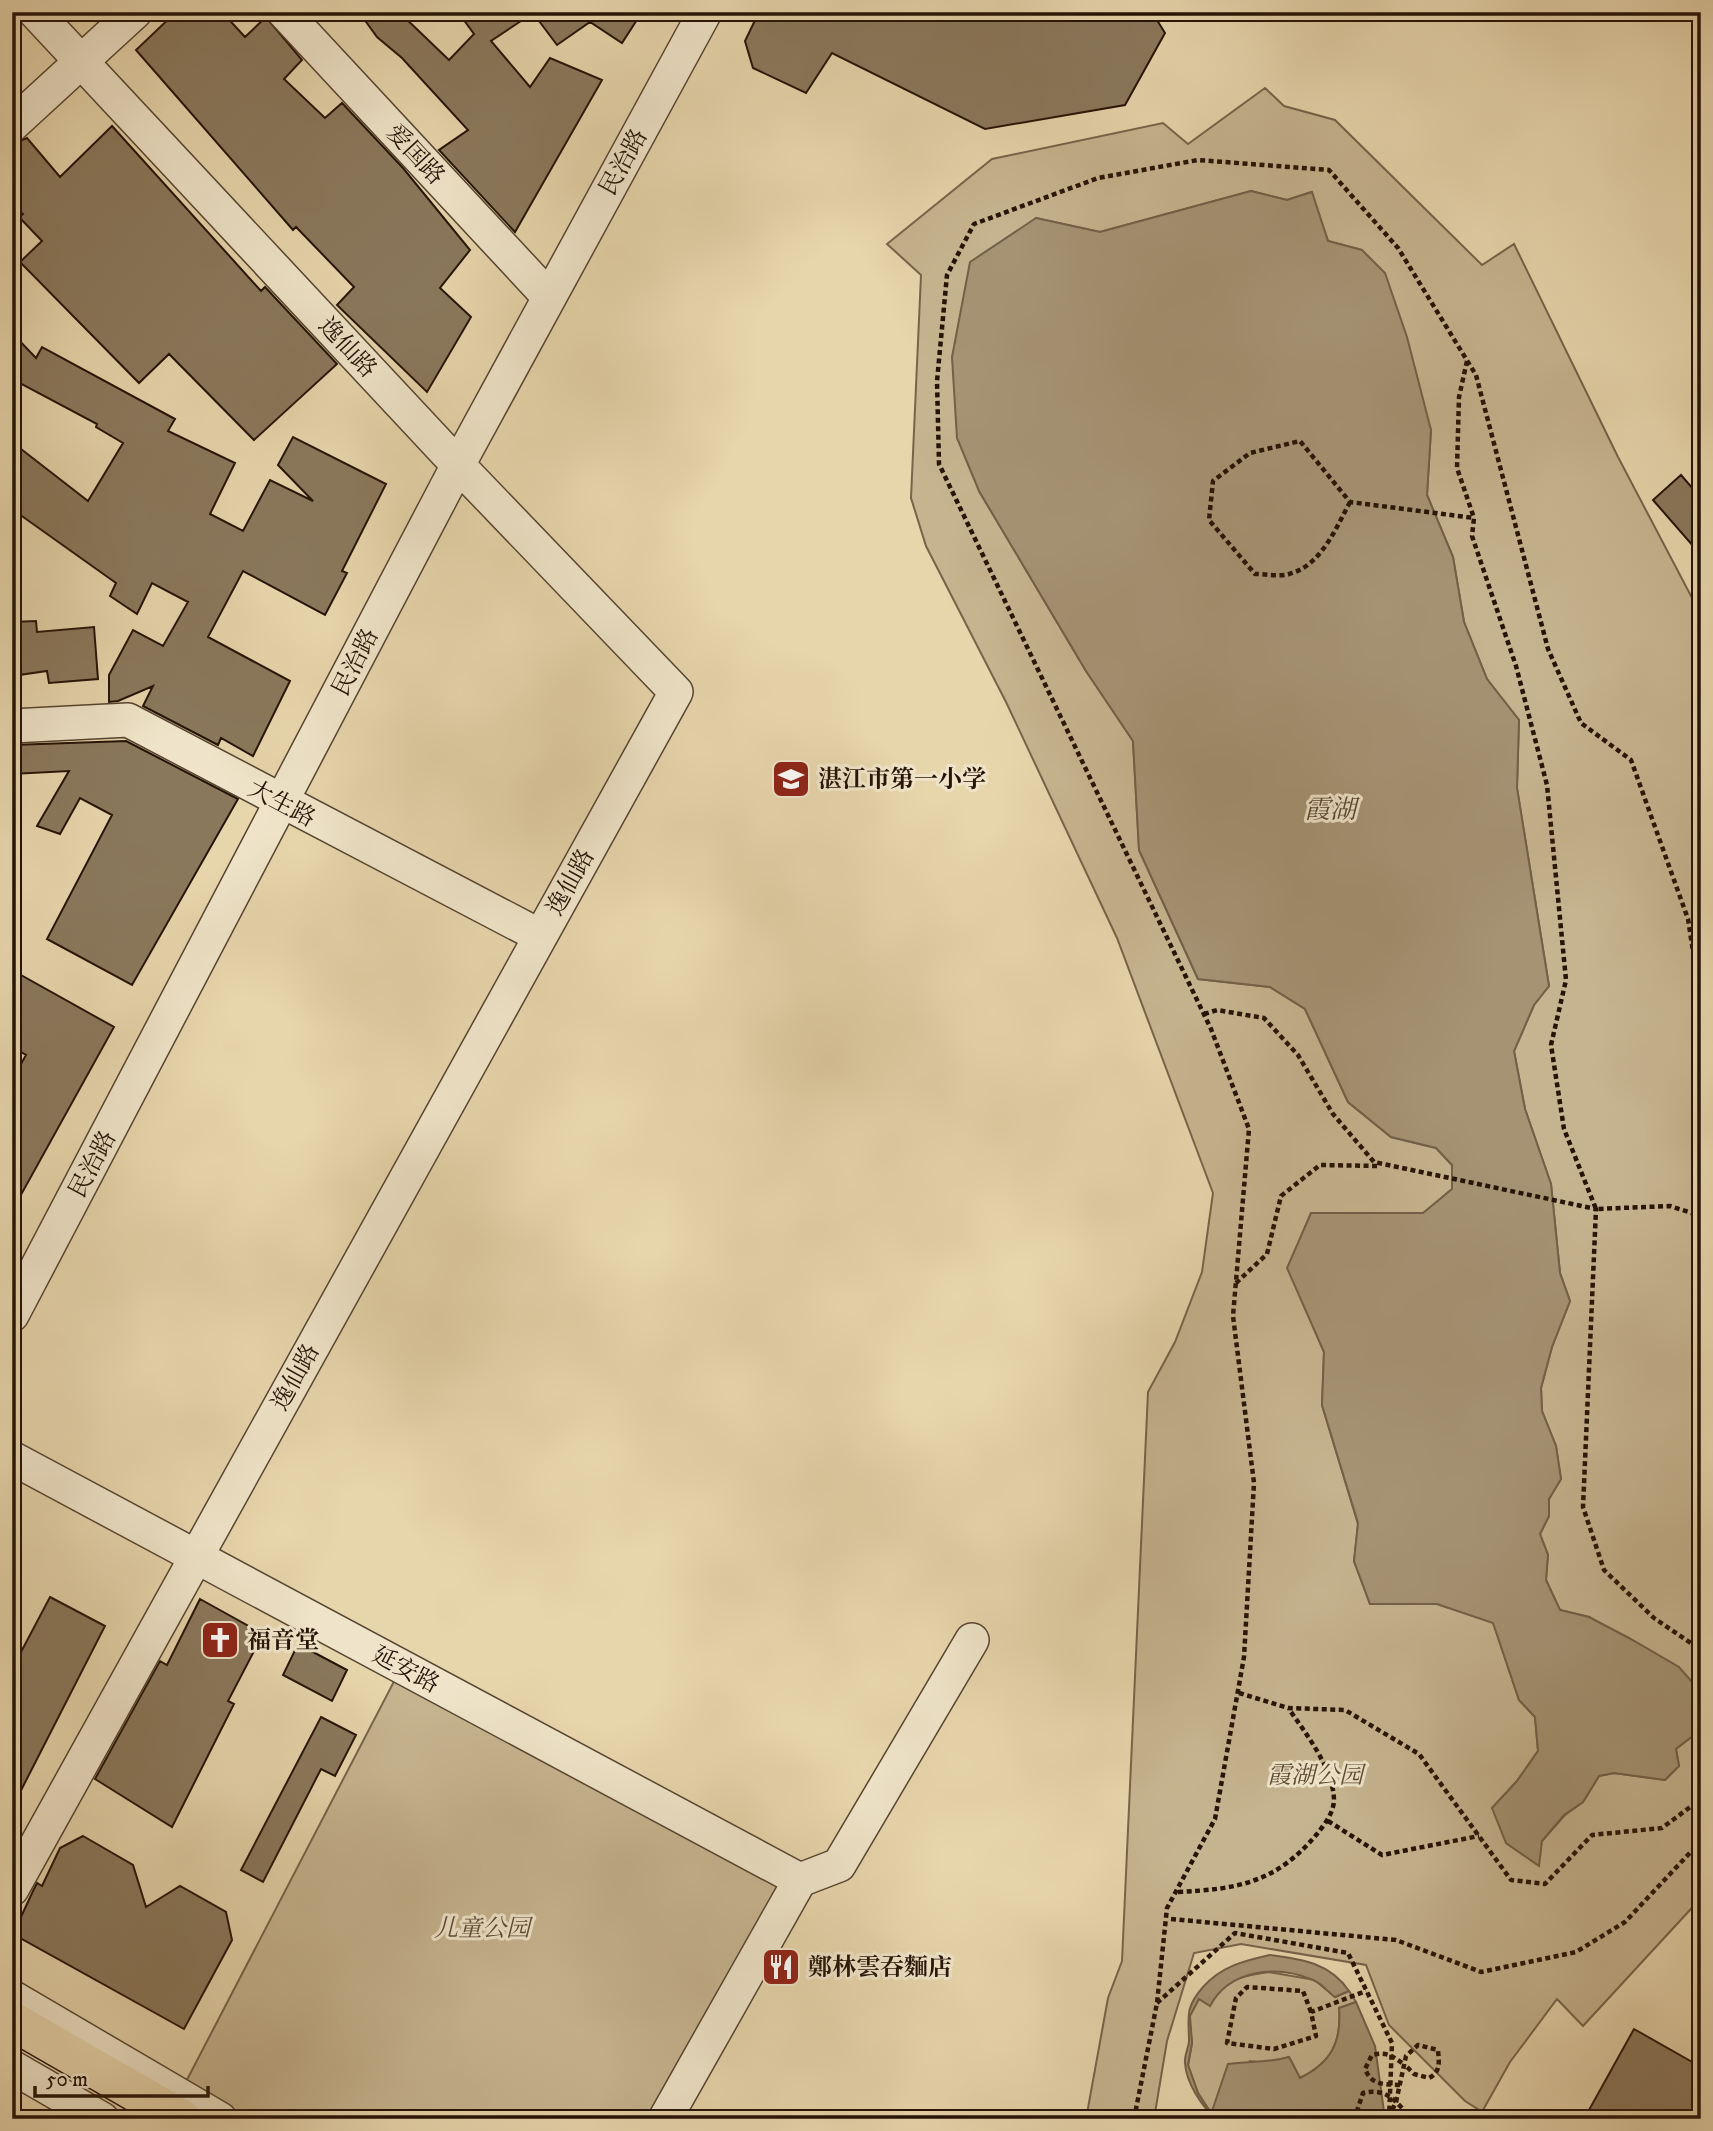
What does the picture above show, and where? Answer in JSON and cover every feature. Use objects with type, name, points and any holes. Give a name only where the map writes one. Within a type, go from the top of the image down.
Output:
[{"type":"main road","points":[[12,2021],[182,2119]]},
{"type":"main road","points":[[12,2036],[155,2119]]},
{"type":"street","name":"逸仙路","points":[[12,1889],[676,692],[457,465],[35,12]]},
{"type":"street","points":[[12,125],[135,12]]},
{"type":"street","name":"爱国路","points":[[284,12],[548,296]]},
{"type":"street","name":"民治路","points":[[12,1315],[457,465],[697,16]]},
{"type":"street","name":"大生路","points":[[12,726],[128,720],[540,936]]},
{"type":"street","name":"延安路","points":[[12,1458],[800,1880]]},
{"type":"street","points":[[665,2119],[800,1880],[839,1865],[972,1640]]},
{"type":"street","points":[[12,1997],[220,2119]]},
{"type":"street","points":[[12,2067],[101,2118]]},
{"type":"path","points":[[1134,2119],[1157,2003],[1167,1908],[1215,1819],[1244,1657],[1254,1483],[1233,1316],[1249,1129],[1204,1014],[939,464],[937,381],[947,275],[974,224],[1098,178],[1198,160],[1329,170],[1398,248],[1476,375],[1548,649],[1581,723],[1630,760],[1688,919],[1701,1003]]},
{"type":"path","points":[[1467,361],[1459,397],[1457,468],[1474,518],[1472,536],[1516,666],[1547,785],[1566,980],[1551,1045],[1564,1129],[1597,1209],[1583,1507],[1604,1570],[1654,1618],[1701,1650]]},
{"type":"path","points":[[1350,502],[1332,537],[1311,563],[1289,574],[1255,574],[1209,520],[1213,481],[1250,453],[1300,441],[1350,502],[1474,518]]},
{"type":"path","points":[[1204,1014],[1217,1010],[1264,1018],[1298,1055],[1334,1114],[1374,1162],[1597,1209],[1670,1206],[1701,1216]]},
{"type":"path","points":[[1236,1283],[1267,1254],[1280,1196],[1320,1165],[1387,1166]]},
{"type":"path","points":[[1238,1693],[1289,1708],[1346,1710],[1419,1754],[1511,1881],[1545,1884],[1592,1835],[1662,1828],[1701,1799]]},
{"type":"path","points":[[1178,1892],[1228,1889],[1271,1876],[1303,1851],[1328,1821],[1334,1801],[1326,1771],[1289,1708]]},
{"type":"path","points":[[1328,1821],[1382,1855],[1479,1836]]},
{"type":"path","points":[[1171,1919],[1396,1940],[1481,1972],[1576,1952],[1625,1922],[1701,1841]]},
{"type":"path","points":[[1157,2003],[1235,1933],[1348,1953],[1392,2043],[1389,2119]]},
{"type":"path","points":[[1247,1987],[1303,1992],[1311,2012],[1316,2036],[1274,2049],[1227,2043],[1236,1998],[1247,1987]]},
{"type":"path","points":[[1311,2012],[1366,1991]]},
{"type":"path","points":[[1389,2119],[1396,2102],[1405,2065],[1406,2056],[1418,2045],[1437,2050],[1440,2064],[1435,2075],[1429,2078],[1414,2074],[1405,2065],[1388,2053],[1372,2055],[1365,2069],[1369,2079],[1377,2084],[1400,2085]]},
{"type":"path","points":[[1362,2119],[1357,2111],[1363,2093],[1381,2091],[1402,2108]]},
{"type":"green space","name":"霞湖公园","points":[[1265,88],[1284,106],[1335,120],[1482,265],[1514,244],[1618,457],[1701,615],[1701,1898],[1583,2026],[1557,1999],[1510,2062],[1478,2119],[1475,2119],[1479,2110],[1465,2101],[1389,2025],[1366,1965],[1241,1944],[1194,1953],[1167,2041],[1154,2119],[1086,2119],[1108,1998],[1122,1961],[1148,1392],[1175,1342],[1202,1272],[1213,1193],[1117,938],[1006,702],[926,546],[911,498],[921,275],[887,244],[992,159],[1163,123],[1188,144]],"holes":[[[1251,191],[1287,200],[1311,192],[1328,241],[1362,250],[1431,430],[1427,495],[1453,557],[1464,622],[1487,679],[1519,720],[1517,788],[1549,986],[1534,1005],[1514,1051],[1525,1109],[1551,1184],[1560,1273],[1570,1301],[1552,1347],[1541,1388],[1542,1411],[1556,1446],[1561,1479],[1549,1499],[1549,1516],[1540,1534],[1548,1555],[1546,1580],[1560,1610],[1589,1617],[1653,1654],[1694,1735],[1676,1749],[1679,1766],[1665,1780],[1614,1773],[1599,1776],[1583,1802],[1565,1815],[1542,1841],[1492,1808],[1517,1781],[1538,1751],[1535,1717],[1519,1700],[1493,1622],[1437,1604],[1370,1604],[1354,1561],[1358,1524],[1322,1405],[1324,1352],[1288,1268],[1311,1213],[1424,1213],[1452,1189],[1452,1165],[1436,1148],[1391,1137],[1348,1102],[1305,1009],[1270,987],[1198,979],[1139,850],[1133,741],[1086,671],[979,491],[1036,218],[1100,232]]]},
{"type":"green space","name":"儿童公园","points":[[402,1666],[800,1880],[665,2119],[210,2119],[177,2099]]},
{"type":"green space","points":[[1269,1972],[1315,1980],[1335,1997],[1349,1991],[1356,2002],[1339,2008],[1336,2041],[1327,2058],[1311,2072],[1300,2078],[1289,2057],[1266,2063],[1250,2061],[1212,2114],[1198,2093],[1188,2065],[1192,2043],[1189,2016],[1199,1999],[1210,2005],[1222,1989],[1234,1980]]},
{"type":"water","name":"霞湖","points":[[1251,191],[1287,200],[1312,192],[1328,241],[1362,250],[1385,273],[1407,337],[1431,430],[1427,495],[1453,557],[1464,622],[1487,679],[1519,720],[1517,788],[1549,986],[1534,1005],[1514,1051],[1525,1109],[1551,1184],[1560,1273],[1570,1301],[1552,1347],[1541,1388],[1542,1411],[1556,1446],[1561,1479],[1549,1499],[1549,1516],[1540,1534],[1548,1555],[1546,1580],[1560,1610],[1589,1617],[1679,1667],[1693,1683],[1700,1713],[1694,1735],[1676,1749],[1679,1766],[1665,1780],[1614,1773],[1599,1776],[1583,1802],[1564,1815],[1542,1841],[1539,1866],[1506,1843],[1492,1808],[1517,1781],[1538,1751],[1535,1717],[1519,1700],[1493,1623],[1437,1604],[1370,1604],[1354,1561],[1358,1523],[1322,1405],[1324,1352],[1287,1268],[1311,1213],[1423,1213],[1452,1189],[1452,1165],[1436,1148],[1391,1137],[1348,1102],[1305,1009],[1270,987],[1198,979],[1139,850],[1133,741],[1086,671],[979,491],[957,438],[952,357],[970,262],[1036,218],[1100,232]]},
{"type":"water","points":[[1270,1955],[1314,1964],[1333,1974],[1349,1991],[1335,1997],[1313,1980],[1284,1972],[1269,1972],[1255,1973],[1229,1984],[1210,2006],[1199,1999],[1190,2016],[1192,2043],[1188,2065],[1198,2093],[1211,2113],[1192,2086],[1185,2061],[1189,2042],[1190,2007],[1203,1987],[1226,1969]]},
{"type":"water","points":[[1356,2002],[1375,2046],[1385,2119],[1217,2119],[1211,2114],[1228,2064],[1289,2057],[1300,2078],[1320,2066],[1332,2050],[1339,2031],[1339,2008]]},
{"type":"building","points":[[176,12],[222,12],[245,37],[266,17],[302,60],[284,79],[325,118],[342,103],[403,168],[470,250],[440,288],[471,317],[427,392],[337,305],[354,287],[296,227],[293,230],[136,50]]},
{"type":"building","points":[[359,12],[399,12],[449,60],[474,34],[458,12],[642,12],[622,43],[590,22],[557,45],[533,13],[491,41],[530,87],[550,58],[602,80],[515,232],[439,150],[468,130],[402,58],[377,37]]},
{"type":"building","points":[[759,12],[1152,12],[1165,33],[1125,105],[985,129],[832,53],[806,93],[753,68],[745,41]]},
{"type":"building","points":[[112,126],[261,291],[265,287],[337,364],[254,440],[169,354],[139,383],[20,262],[42,241],[19,217],[23,214],[12,202],[12,144],[27,138],[60,177]]},
{"type":"building","points":[[12,333],[36,358],[42,347],[175,419],[168,431],[235,463],[210,514],[243,531],[270,480],[313,501],[278,465],[293,437],[386,484],[342,571],[347,573],[325,615],[243,571],[208,637],[290,681],[253,756],[221,738],[218,745],[143,706],[153,686],[118,701],[109,702],[109,675],[133,630],[163,646],[188,602],[152,583],[137,614],[110,596],[116,583],[12,509],[12,442],[88,501],[123,443],[96,427],[97,424],[12,379]]},
{"type":"building","points":[[1681,475],[1701,498],[1701,555],[1653,500]]},
{"type":"building","points":[[36,621],[37,632],[94,627],[98,679],[49,683],[47,671],[12,676],[12,622]]},
{"type":"building","points":[[126,741],[238,799],[132,985],[47,939],[112,815],[80,798],[60,834],[37,826],[69,771],[12,774],[12,745]]},
{"type":"building","points":[[12,970],[114,1027],[12,1211],[12,1080],[26,1055],[12,1047]]},
{"type":"building","points":[[50,1597],[105,1626],[12,1808],[12,1669]]},
{"type":"building","points":[[200,1599],[263,1634],[228,1701],[234,1704],[172,1827],[95,1779],[160,1661],[167,1665]]},
{"type":"building","points":[[298,1644],[347,1670],[332,1701],[283,1675]]},
{"type":"building","points":[[321,1717],[356,1735],[335,1776],[321,1769],[263,1882],[241,1870]]},
{"type":"building","points":[[83,1836],[133,1865],[146,1907],[180,1886],[226,1912],[232,1940],[184,2029],[13,1934],[37,1883],[42,1886],[60,1848]]},
{"type":"building","points":[[1634,2029],[1701,2067],[1701,2119],[1584,2119]]},
{"type":"place","name":"湛江市第一小学","points":[[791,779]]},
{"type":"place","name":"福音堂","points":[[220,1640]]},
{"type":"place","name":"鄭林雲吞麵店","points":[[781,1967]]}]
